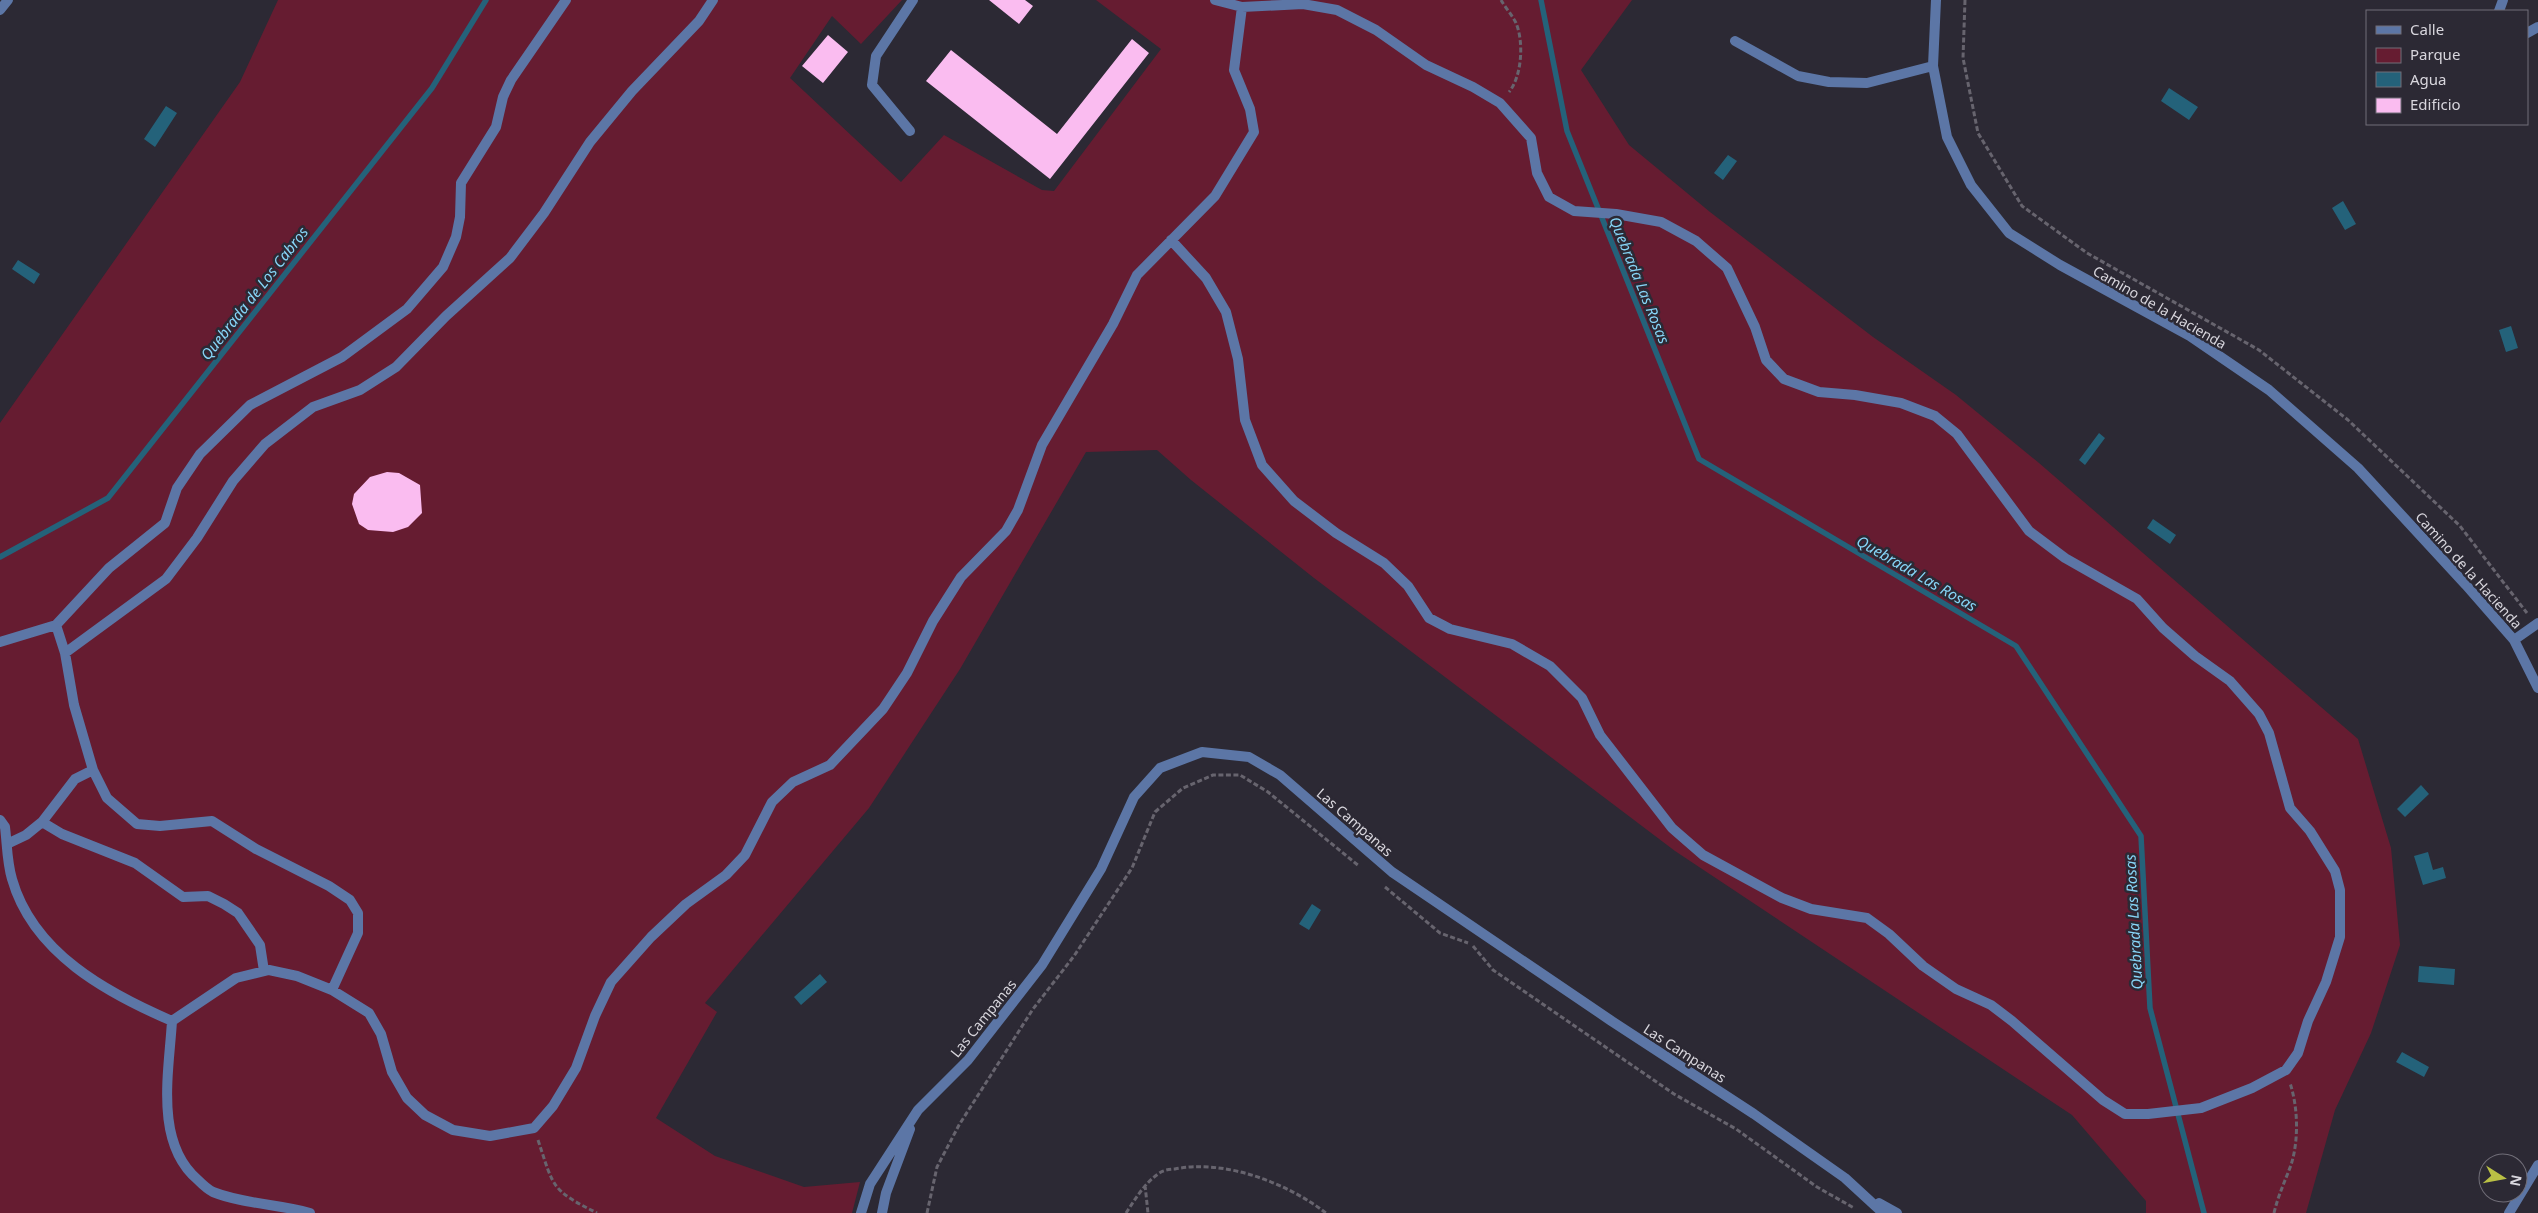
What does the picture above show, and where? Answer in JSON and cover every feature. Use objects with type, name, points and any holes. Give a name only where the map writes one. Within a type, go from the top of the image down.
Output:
[{"type":"street","points":[[0,10],[8,0]]},
{"type":"street","points":[[0,642],[56,625],[109,568],[165,523],[177,488],[200,454],[250,405],[342,357],[407,310],[443,267],[456,237],[460,217],[461,183],[496,127],[503,97],[511,80],[566,0]]},
{"type":"street","points":[[65,653],[166,579],[197,538],[233,481],[265,444],[313,407],[360,390],[396,367],[446,316],[510,258],[544,213],[590,142],[632,91],[699,21],[713,0]]},
{"type":"street","points":[[910,131],[872,85],[876,56],[914,0]]},
{"type":"street","points":[[1171,240],[1206,278],[1226,312],[1238,359],[1245,420],[1262,465],[1294,501],[1336,534],[1384,563],[1408,586],[1429,618],[1450,629],[1512,644],[1550,666],[1582,698],[1600,735],[1672,828],[1703,855],[1782,898],[1811,909],[1867,918],[1889,934],[1924,966],[1956,989],[1991,1006],[2012,1021],[2103,1100],[2125,1114],[2148,1114],[2201,1108],[2252,1088],[2286,1070],[2298,1052],[2308,1021],[2326,982],[2340,937],[2340,890],[2335,871],[2310,831],[2290,808],[2269,733],[2259,714],[2230,682],[2195,656],[2163,628],[2137,600],[2065,558],[2029,531],[1957,434],[1935,416],[1901,403],[1855,395],[1819,392],[1784,379],[1766,360],[1755,327],[1727,268],[1696,241],[1661,222],[1616,214],[1574,211],[1549,198],[1537,173],[1531,138],[1500,103],[1473,87],[1426,65],[1376,30],[1337,10],[1303,4],[1242,7],[1215,0]]},
{"type":"street","name":"Camino de la Hacienda","points":[[1936,0],[1933,66],[1947,137],[1971,185],[2009,233],[2060,265],[2190,336],[2269,390],[2358,468],[2514,640],[2538,688]]},
{"type":"street","points":[[172,1021],[236,978],[269,970],[298,976],[332,990],[369,1013],[380,1034],[392,1072],[407,1098],[426,1115],[453,1130],[490,1136],[534,1128],[554,1106],[576,1068],[595,1016],[612,982],[651,937],[686,904],[726,875],[745,855],[772,802],[793,782],[830,765],[883,709],[907,673],[933,621],[961,577],[1006,531],[1018,510],[1042,445],[1113,324],[1137,276],[1215,196],[1254,132],[1252,114],[1234,70],[1242,7]]},
{"type":"street","points":[[1736,41],[1798,76],[1829,82],[1866,83],[1933,66]]},
{"type":"street","points":[[2514,640],[2537,624]]},
{"type":"street","points":[[56,625],[65,653],[74,705],[93,770],[107,798],[137,824],[160,826],[212,821],[256,849],[329,886],[350,900],[358,914],[358,933],[332,990]]},
{"type":"street","name":"Las Campanas","points":[[861,1213],[870,1184],[918,1110],[968,1060],[1042,965],[1102,869],[1134,797],[1160,768],[1202,752],[1249,757],[1280,775],[1392,872],[1610,1020],[1754,1114],[1845,1178],[1869,1198],[1883,1213]]},
{"type":"street","points":[[7,844],[26,835],[42,822],[75,779],[93,770]]},
{"type":"street","points":[[0,820],[5,827],[12,879],[32,923],[70,965],[137,1006],[172,1021]]},
{"type":"street","points":[[42,822],[62,834],[135,863],[183,897],[208,896],[238,913],[260,945],[264,971]]},
{"type":"street","points":[[172,1021],[168,1088],[170,1138],[185,1170],[211,1191],[244,1200],[310,1213]]},
{"type":"street","name":"Las Campanas","points":[[882,1213],[886,1193],[918,1110]]},
{"type":"street","points":[[2509,1213],[2534,1184],[2538,1165]]},
{"type":"street","name":"Las Campanas","points":[[1869,1198],[1897,1213]]},
{"type":"path","points":[[1500,0],[1516,24],[1521,56],[1514,86],[1500,103]]},
{"type":"path","points":[[1965,0],[1963,58],[1978,133],[2022,206],[2087,253],[2259,350],[2341,414],[2460,526],[2537,624]]},
{"type":"path","points":[[927,1213],[937,1167],[959,1125],[1033,1009],[1074,956],[1132,868],[1155,812],[1183,788],[1213,775],[1240,775],[1268,792],[1366,871]]},
{"type":"path","points":[[1381,884],[1440,933],[1471,944],[1493,970],[1674,1094],[1736,1129],[1817,1187],[1862,1213]]},
{"type":"path","points":[[2274,1213],[2291,1162],[2296,1134],[2296,1099],[2286,1070]]},
{"type":"path","points":[[534,1128],[553,1184],[566,1197],[597,1213]]},
{"type":"path","points":[[1126,1213],[1145,1184],[1162,1171],[1187,1166],[1219,1167],[1283,1187],[1326,1213]]},
{"type":"path","points":[[1145,1184],[1148,1213]]},
{"type":"green space","points":[[278,0],[902,0],[861,44],[832,16],[790,78],[901,182],[944,135],[1042,190],[1054,191],[1161,49],[1096,0],[1632,0],[1581,70],[1629,145],[1710,212],[1873,337],[1956,395],[2039,463],[2358,739],[2391,848],[2400,945],[2371,1033],[2335,1110],[2306,1213],[2146,1213],[2146,1201],[2072,1115],[1675,851],[1314,578],[1191,480],[1157,450],[1086,452],[960,669],[869,808],[705,1003],[717,1012],[656,1118],[715,1156],[804,1187],[860,1182],[852,1213],[0,1213],[0,423],[240,82]]},
{"type":"water","points":[[2169,88],[2198,107],[2189,120],[2161,101]]},
{"type":"water","points":[[166,106],[177,113],[155,147],[144,139]]},
{"type":"water","points":[[1728,155],[1737,161],[1723,180],[1714,173]]},
{"type":"water","points":[[2343,201],[2356,224],[2345,230],[2332,208]]},
{"type":"water","points":[[18,260],[40,274],[34,284],[12,269]]},
{"type":"water","points":[[2511,326],[2518,348],[2506,352],[2499,330]]},
{"type":"water","points":[[2099,433],[2105,438],[2085,465],[2079,460]]},
{"type":"water","points":[[2153,519],[2176,535],[2170,544],[2147,528]]},
{"type":"water","points":[[2421,785],[2429,794],[2405,817],[2397,809]]},
{"type":"water","points":[[2428,852],[2433,870],[2443,867],[2446,878],[2423,885],[2414,856]]},
{"type":"water","points":[[1312,904],[1321,910],[1309,930],[1299,924]]},
{"type":"water","points":[[2419,966],[2455,969],[2454,985],[2418,982]]},
{"type":"water","points":[[820,974],[827,982],[801,1005],[794,997]]},
{"type":"water","points":[[2402,1052],[2429,1067],[2424,1077],[2396,1062]]},
{"type":"building","points":[[989,0],[1025,0],[1033,6],[1019,24]]},
{"type":"building","points":[[828,35],[848,52],[823,83],[802,66]]},
{"type":"building","points":[[1132,39],[1149,53],[1050,179],[926,81],[951,50],[1057,134]]},
{"type":"building","points":[[387,472],[399,473],[420,485],[422,513],[408,527],[393,532],[368,530],[359,524],[352,504],[354,494],[370,477]]},
{"type":"waterway","name":"Quebrada de Los Cabros","points":[[0,557],[108,498],[432,88],[486,0]]},
{"type":"waterway","name":"Quebrada Las Rosas","points":[[1541,0],[1567,131],[1699,459],[2016,646],[2141,836],[2150,1008],[2204,1213]]}]
